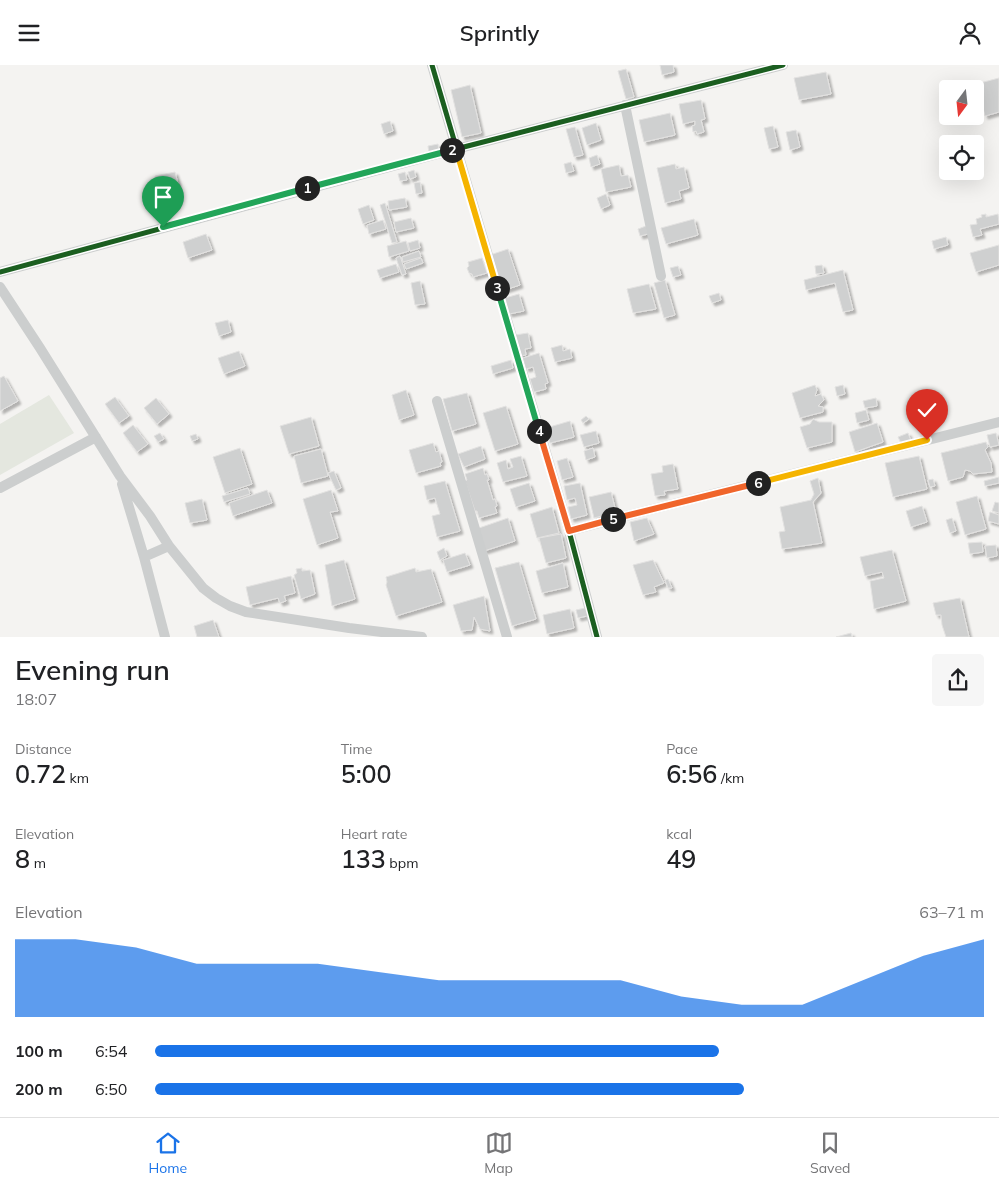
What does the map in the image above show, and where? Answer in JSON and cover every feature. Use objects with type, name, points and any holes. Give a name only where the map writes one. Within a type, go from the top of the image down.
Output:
[{"type":"street","points":[[432,65],[569,531],[597,637]]},
{"type":"street","points":[[0,272],[456,149],[783,65]]},
{"type":"street","points":[[625,105],[661,276]]},
{"type":"street","points":[[0,287],[120,476],[170,546],[203,588],[216,599],[246,612],[350,633],[422,637]]},
{"type":"street","points":[[437,401],[507,637]]},
{"type":"street","points":[[569,531],[999,422]]},
{"type":"street","points":[[0,488],[96,437]]},
{"type":"street","points":[[120,476],[165,637]]},
{"type":"street","points":[[144,557],[170,546]]},
{"type":"shaded area","points":[[49,395],[74,433],[0,475],[0,424]]},
{"type":"building","points":[[660,65],[673,65],[674,72],[662,75]]},
{"type":"building","points":[[626,69],[634,97],[626,99],[618,71]]},
{"type":"building","points":[[826,72],[831,94],[799,100],[794,78]]},
{"type":"building","points":[[999,78],[999,112],[985,116],[984,112],[984,82]]},
{"type":"building","points":[[470,85],[481,133],[462,137],[451,90]]},
{"type":"building","points":[[701,100],[705,119],[701,120],[704,132],[697,134],[696,131],[693,132],[692,126],[695,125],[695,121],[683,124],[679,104]]},
{"type":"building","points":[[670,113],[675,135],[644,142],[639,120]]},
{"type":"building","points":[[390,121],[393,131],[384,134],[381,124]]},
{"type":"building","points":[[596,123],[601,140],[587,145],[582,128]]},
{"type":"building","points":[[773,126],[778,147],[769,149],[764,128]]},
{"type":"building","points":[[575,127],[583,155],[574,157],[566,129]]},
{"type":"building","points":[[796,130],[800,147],[790,150],[786,132]]},
{"type":"building","points":[[438,144],[439,152],[429,154],[428,146]]},
{"type":"building","points":[[597,155],[600,164],[591,167],[589,158]]},
{"type":"building","points":[[571,162],[574,171],[566,173],[564,164]]},
{"type":"building","points":[[675,164],[676,169],[684,167],[689,188],[679,191],[681,199],[665,203],[657,168]]},
{"type":"building","points":[[619,165],[621,176],[628,175],[631,187],[606,192],[601,169]]},
{"type":"building","points":[[414,170],[416,177],[410,179],[408,172]]},
{"type":"building","points":[[175,172],[178,184],[158,188],[155,176]]},
{"type":"building","points":[[405,172],[407,180],[400,181],[398,174]]},
{"type":"building","points":[[420,182],[422,193],[416,194],[414,183]]},
{"type":"building","points":[[606,194],[610,205],[601,209],[597,198]]},
{"type":"building","points":[[405,198],[407,207],[389,210],[388,201]]},
{"type":"building","points":[[385,203],[397,242],[392,243],[380,205]]},
{"type":"building","points":[[369,205],[374,220],[363,224],[358,209]]},
{"type":"building","points":[[986,214],[986,217],[998,214],[999,224],[980,229],[982,235],[973,237],[970,225],[977,224],[976,219]]},
{"type":"building","points":[[411,218],[414,228],[396,232],[394,222]]},
{"type":"building","points":[[694,219],[698,235],[666,244],[661,228]]},
{"type":"building","points":[[383,220],[386,229],[369,234],[367,225]]},
{"type":"building","points":[[646,226],[648,234],[640,236],[638,229]]},
{"type":"building","points":[[206,234],[212,250],[188,258],[183,242]]},
{"type":"building","points":[[946,237],[948,245],[934,249],[932,241]]},
{"type":"building","points":[[418,240],[420,248],[410,251],[408,243]]},
{"type":"building","points":[[406,241],[409,251],[389,257],[387,246]]},
{"type":"building","points":[[999,245],[999,265],[976,272],[970,253]]},
{"type":"building","points":[[508,249],[520,285],[502,291],[490,255]]},
{"type":"building","points":[[419,251],[421,257],[403,262],[402,257]]},
{"type":"building","points":[[400,256],[406,274],[402,275],[396,258]]},
{"type":"building","points":[[421,258],[423,263],[406,269],[404,264]]},
{"type":"building","points":[[482,258],[487,273],[473,277],[467,268],[469,266],[468,262]]},
{"type":"building","points":[[396,264],[399,272],[380,278],[377,270]]},
{"type":"building","points":[[822,265],[824,273],[816,274],[815,266]]},
{"type":"building","points":[[678,266],[681,275],[673,277],[670,268]]},
{"type":"building","points":[[843,270],[853,310],[843,312],[835,283],[806,290],[804,280]]},
{"type":"building","points":[[665,280],[675,315],[664,318],[654,283]]},
{"type":"building","points":[[420,281],[425,304],[415,305],[411,283]]},
{"type":"building","points":[[649,284],[656,309],[633,313],[627,289]]},
{"type":"building","points":[[719,293],[721,300],[712,303],[709,296]]},
{"type":"building","points":[[519,294],[524,311],[509,314],[505,298]]},
{"type":"building","points":[[228,320],[231,332],[219,336],[215,323]]},
{"type":"building","points":[[528,333],[531,348],[525,349],[526,355],[519,356],[515,335]]},
{"type":"building","points":[[562,345],[563,351],[570,349],[572,358],[555,362],[551,348]]},
{"type":"building","points":[[239,351],[245,366],[224,374],[218,358]]},
{"type":"building","points":[[539,353],[548,383],[545,384],[546,389],[534,392],[530,379],[536,377],[533,367],[526,369],[523,358]]},
{"type":"building","points":[[511,360],[513,368],[493,374],[491,366]]},
{"type":"building","points":[[4,376],[18,401],[0,411],[0,378]]},
{"type":"building","points":[[815,385],[817,390],[815,396],[821,394],[824,400],[818,406],[823,407],[823,412],[800,418],[792,393]]},
{"type":"building","points":[[843,385],[845,394],[837,396],[835,387]]},
{"type":"building","points":[[406,390],[414,415],[399,420],[392,395]]},
{"type":"building","points":[[467,393],[476,424],[452,431],[443,399]]},
{"type":"building","points":[[115,397],[129,416],[119,423],[105,404]]},
{"type":"building","points":[[156,398],[169,414],[157,424],[144,408]]},
{"type":"building","points":[[876,398],[877,406],[865,408],[863,401]]},
{"type":"building","points":[[506,406],[518,444],[495,451],[483,413]]},
{"type":"building","points":[[866,410],[869,420],[857,423],[855,413]]},
{"type":"building","points":[[586,416],[589,419],[583,423],[581,420]]},
{"type":"building","points":[[311,417],[319,446],[289,454],[280,426]]},
{"type":"building","points":[[813,419],[819,422],[832,422],[832,442],[807,448],[800,427],[810,424]]},
{"type":"building","points":[[570,421],[574,437],[550,443],[546,428]]},
{"type":"building","points":[[877,423],[883,442],[855,452],[849,432]]},
{"type":"building","points":[[133,425],[148,444],[137,452],[123,433]]},
{"type":"building","points":[[596,431],[599,443],[584,447],[580,435]]},
{"type":"building","points":[[160,433],[164,439],[158,442],[154,436]]},
{"type":"building","points":[[908,433],[911,441],[902,445],[898,437]]},
{"type":"building","points":[[996,433],[999,445],[990,447],[987,435]]},
{"type":"building","points":[[196,434],[198,439],[192,441],[190,436]]},
{"type":"building","points":[[986,442],[988,447],[985,450],[991,463],[992,472],[973,474],[965,470],[963,477],[948,481],[941,453]]},
{"type":"building","points":[[433,443],[436,452],[439,451],[442,462],[440,463],[441,466],[416,473],[409,450]]},
{"type":"building","points":[[481,446],[485,459],[464,467],[458,454]]},
{"type":"building","points":[[240,448],[252,484],[225,493],[213,457]]},
{"type":"building","points":[[593,448],[595,457],[586,460],[584,451]]},
{"type":"building","points":[[321,449],[328,476],[301,483],[294,456]]},
{"type":"building","points":[[521,456],[527,476],[503,482],[497,463],[506,460],[508,469],[513,467],[510,459]]},
{"type":"building","points":[[919,456],[927,489],[893,497],[885,463]]},
{"type":"building","points":[[567,458],[573,477],[562,480],[557,461]]},
{"type":"building","points":[[673,464],[678,489],[664,491],[665,495],[655,496],[651,474],[663,472],[662,466]]},
{"type":"building","points":[[483,468],[489,480],[487,480],[493,500],[495,499],[497,513],[479,518],[465,481],[467,480],[465,474]]},
{"type":"building","points":[[334,471],[341,488],[336,490],[328,473]]},
{"type":"building","points":[[999,477],[999,483],[985,486],[984,481]]},
{"type":"building","points":[[818,478],[821,493],[813,502],[822,543],[782,549],[779,532],[785,531],[780,507],[811,500],[814,494],[810,481]]},
{"type":"building","points":[[933,479],[935,486],[930,487],[928,480]]},
{"type":"building","points":[[445,481],[460,531],[437,537],[432,516],[440,514],[435,498],[427,500],[424,486]]},
{"type":"building","points":[[529,483],[535,501],[516,507],[510,489]]},
{"type":"building","points":[[580,483],[587,515],[571,519],[568,507],[577,505],[575,498],[567,500],[564,486]]},
{"type":"building","points":[[248,488],[250,494],[224,502],[222,496]]},
{"type":"building","points":[[267,490],[272,503],[233,516],[229,503]]},
{"type":"building","points":[[331,490],[338,511],[330,512],[338,538],[317,545],[303,499]]},
{"type":"building","points":[[611,492],[616,512],[594,518],[589,497]]},
{"type":"building","points":[[977,496],[986,529],[965,535],[956,502]]},
{"type":"building","points":[[202,499],[207,520],[190,523],[185,503]]},
{"type":"building","points":[[995,502],[999,503],[999,513],[992,511]]},
{"type":"building","points":[[922,506],[927,522],[911,527],[906,511]]},
{"type":"building","points":[[552,507],[559,533],[537,538],[530,514]]},
{"type":"building","points":[[990,512],[999,515],[999,524],[988,521]]},
{"type":"building","points":[[508,518],[515,541],[484,551],[476,529]]},
{"type":"building","points":[[647,518],[654,534],[634,541],[630,522]]},
{"type":"building","points":[[952,518],[956,531],[950,533],[946,520]]},
{"type":"building","points":[[561,534],[566,558],[546,563],[539,538]]},
{"type":"building","points":[[982,542],[983,552],[970,554],[968,543]]},
{"type":"building","points":[[996,545],[997,556],[987,558],[985,546]]},
{"type":"building","points":[[444,548],[447,556],[440,560],[437,552]]},
{"type":"building","points":[[892,550],[906,601],[874,609],[870,581],[884,578],[882,572],[865,576],[860,557]]},
{"type":"building","points":[[465,553],[470,565],[447,572],[443,560]]},
{"type":"building","points":[[344,560],[355,599],[332,606],[325,565]]},
{"type":"building","points":[[653,560],[664,583],[654,587],[656,592],[643,595],[633,565]]},
{"type":"building","points":[[519,562],[536,619],[512,626],[495,568]]},
{"type":"building","points":[[563,563],[568,587],[542,593],[536,571]]},
{"type":"building","points":[[302,568],[302,571],[310,570],[315,594],[301,599],[294,575],[297,573],[296,569]]},
{"type":"building","points":[[415,568],[416,572],[431,569],[442,602],[396,616],[386,585],[386,577]]},
{"type":"building","points":[[291,576],[295,593],[284,596],[286,601],[280,603],[278,598],[250,605],[246,587]]},
{"type":"building","points":[[668,579],[672,588],[668,588],[665,580]]},
{"type":"building","points":[[484,596],[490,631],[480,629],[474,617],[472,630],[461,631],[453,605]]},
{"type":"building","points":[[960,598],[969,637],[946,637],[941,615],[936,615],[933,603]]},
{"type":"building","points":[[585,608],[587,616],[578,618],[576,610]]},
{"type":"building","points":[[570,609],[574,628],[547,634],[543,615]]},
{"type":"building","points":[[213,620],[219,637],[197,637],[194,626]]},
{"type":"building","points":[[851,633],[852,637],[836,637]]},
{"type":"cycle path","points":[[432,65],[569,531],[597,637]]},
{"type":"cycle path","points":[[0,272],[456,149],[783,65]]},
{"type":"route","points":[[163,227],[456,149],[569,531],[927,440]]}]
